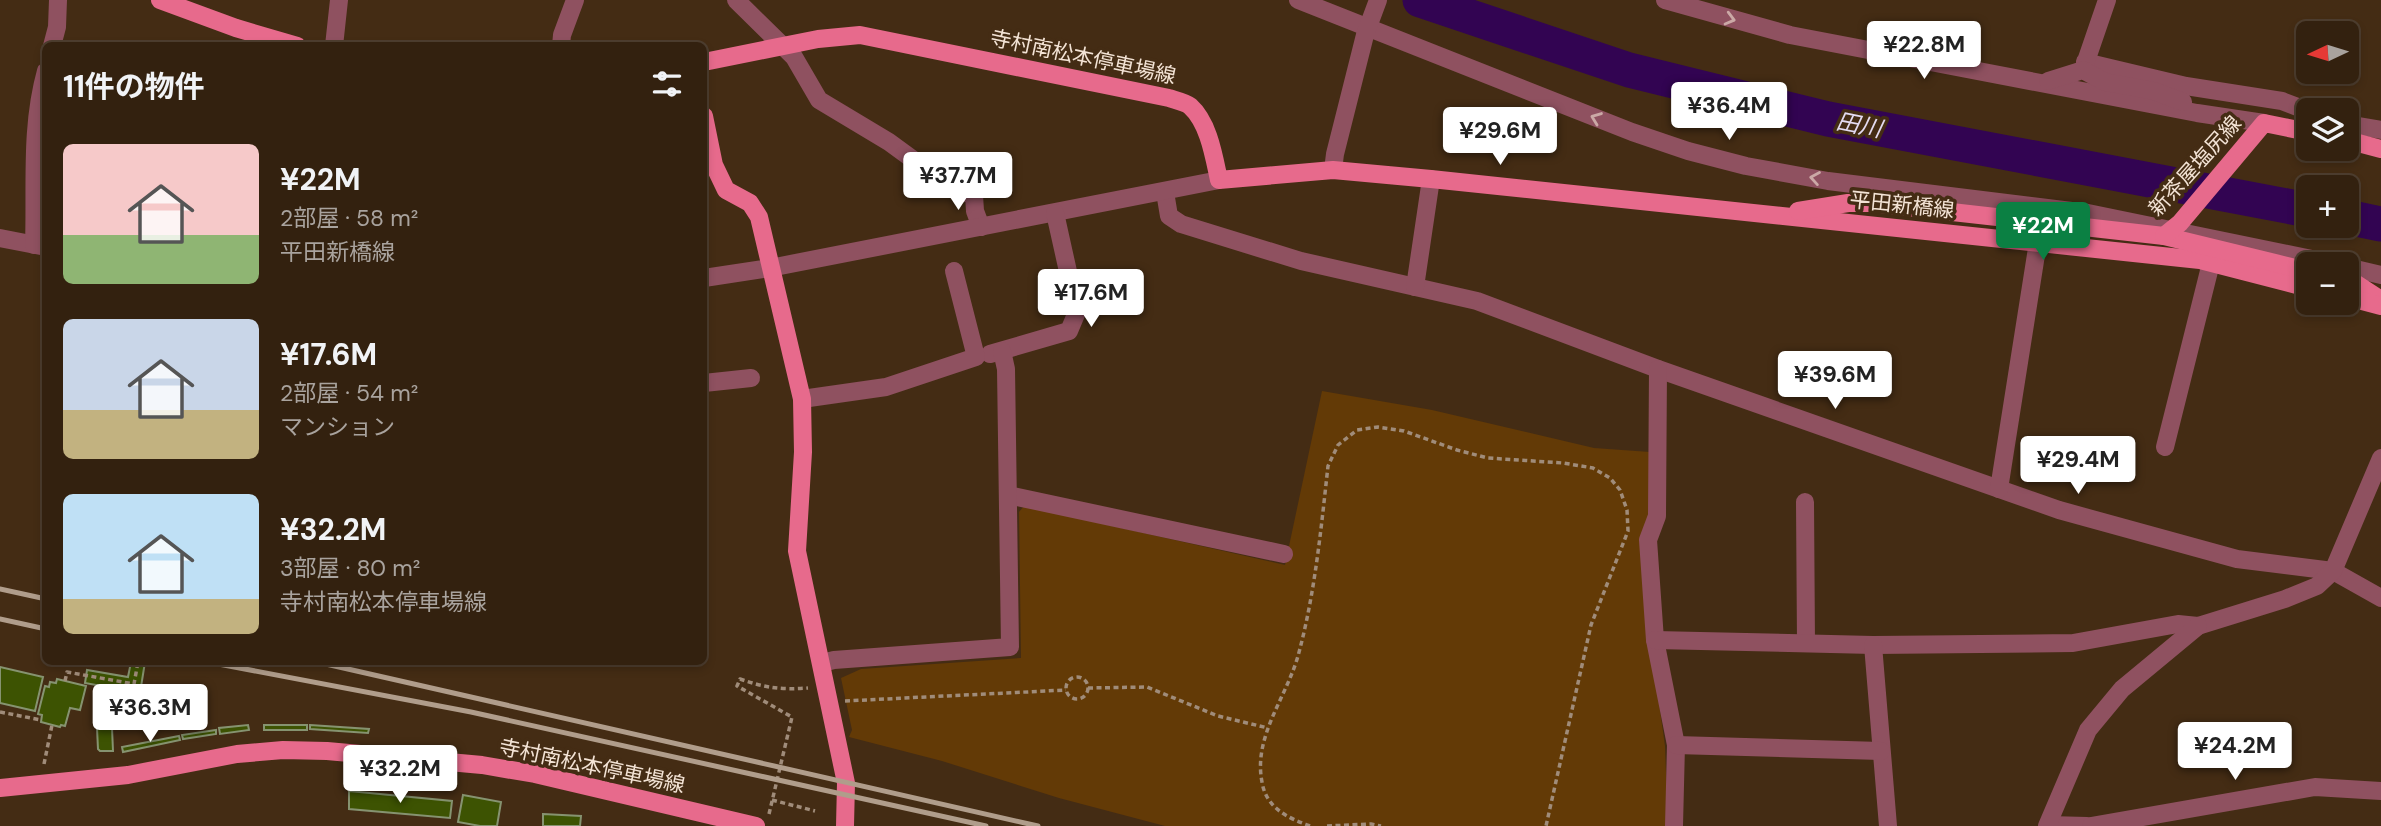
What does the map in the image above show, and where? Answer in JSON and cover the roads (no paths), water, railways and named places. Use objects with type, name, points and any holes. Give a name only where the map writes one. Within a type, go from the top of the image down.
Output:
[{"type":"main road","points":[[160,0],[283,42]]},
{"type":"main road","name":"寺村南松本停車場線","points":[[707,61],[818,39],[860,35],[1169,98],[1189,105],[1201,121],[1212,149],[1219,180]]},
{"type":"main road","name":"新茶屋塩尻線","points":[[1781,215],[1847,203],[1872,203],[2173,229],[2259,129],[2296,131]]},
{"type":"main road","points":[[707,131],[714,165],[726,191],[750,203],[759,216],[802,399],[803,452],[797,551],[846,783],[845,826]]},
{"type":"main road","points":[[2359,143],[2381,149]]},
{"type":"main road","points":[[1219,180],[1333,170],[1781,215]]},
{"type":"main road","name":"平田新橋線","points":[[1781,215],[2211,263],[2296,285]]},
{"type":"main road","points":[[2173,229],[2205,244],[2296,268]]},
{"type":"main road","points":[[2359,286],[2381,300]]},
{"type":"main road","points":[[2359,300],[2381,306]]},
{"type":"main road","name":"寺村南松本停車場線","points":[[0,788],[128,775],[237,754],[283,750],[327,751],[482,765],[535,774],[756,826]]},
{"type":"street","points":[[53,42],[57,27],[58,0]]},
{"type":"street","points":[[335,42],[340,0]]},
{"type":"street","points":[[561,42],[575,0]]},
{"type":"street","points":[[736,0],[794,57],[819,100],[889,142],[956,191],[974,195],[975,211],[981,227]]},
{"type":"street","points":[[1298,0],[1370,24],[1632,132],[1746,166],[1828,181],[2088,213],[2296,255]]},
{"type":"street","points":[[1333,170],[1365,35],[1378,0]]},
{"type":"street","points":[[1665,0],[1790,35],[2045,82],[2197,113],[2259,129]]},
{"type":"street","points":[[2084,66],[2106,0]]},
{"type":"street","points":[[2045,82],[2084,66],[2282,101],[2296,106]]},
{"type":"street","points":[[2084,66],[2105,82],[2154,91],[2179,99],[2197,113]]},
{"type":"street","points":[[0,238],[40,246],[38,98],[42,84]]},
{"type":"street","points":[[2359,126],[2381,130]]},
{"type":"street","points":[[1415,287],[1431,179]]},
{"type":"street","points":[[707,278],[770,268],[1219,180]]},
{"type":"street","points":[[1165,191],[1169,216],[1181,224],[1301,261],[1477,301],[1658,369],[2059,510],[2237,559],[2333,571],[2381,598]]},
{"type":"street","points":[[802,399],[886,387],[976,357],[1069,331],[1077,312],[1055,213]]},
{"type":"street","points":[[1999,489],[2038,242]]},
{"type":"street","points":[[2165,447],[2211,263]]},
{"type":"street","points":[[2359,270],[2381,275]]},
{"type":"street","points":[[954,271],[976,357]]},
{"type":"street","points":[[822,663],[1010,648],[1006,369],[1002,351]]},
{"type":"street","points":[[1658,369],[1657,516],[1648,540],[1655,640],[1676,745],[1674,826]]},
{"type":"street","points":[[707,383],[751,377]]},
{"type":"street","points":[[2381,458],[2333,571],[2317,586],[2285,599],[2198,626],[2122,689],[2088,730],[2048,825],[2089,826],[2315,787],[2381,792]]},
{"type":"street","points":[[1008,495],[1284,554]]},
{"type":"street","points":[[1805,502],[1805,643]]},
{"type":"street","points":[[1655,640],[1873,645],[2073,643],[2178,624],[2198,626]]},
{"type":"street","points":[[1873,645],[1888,826]]},
{"type":"street","points":[[1676,745],[1881,751]]},
{"type":"waterway","name":"田川","points":[[1420,0],[1629,70],[1828,119],[2296,208]]},
{"type":"waterway","name":"田川","points":[[2359,219],[2381,224]]},
{"type":"railway","points":[[0,589],[42,598]]},
{"type":"railway","points":[[0,619],[42,628]]},
{"type":"railway","points":[[224,665],[471,712],[986,826]]},
{"type":"railway","points":[[330,665],[1038,826]]}]
